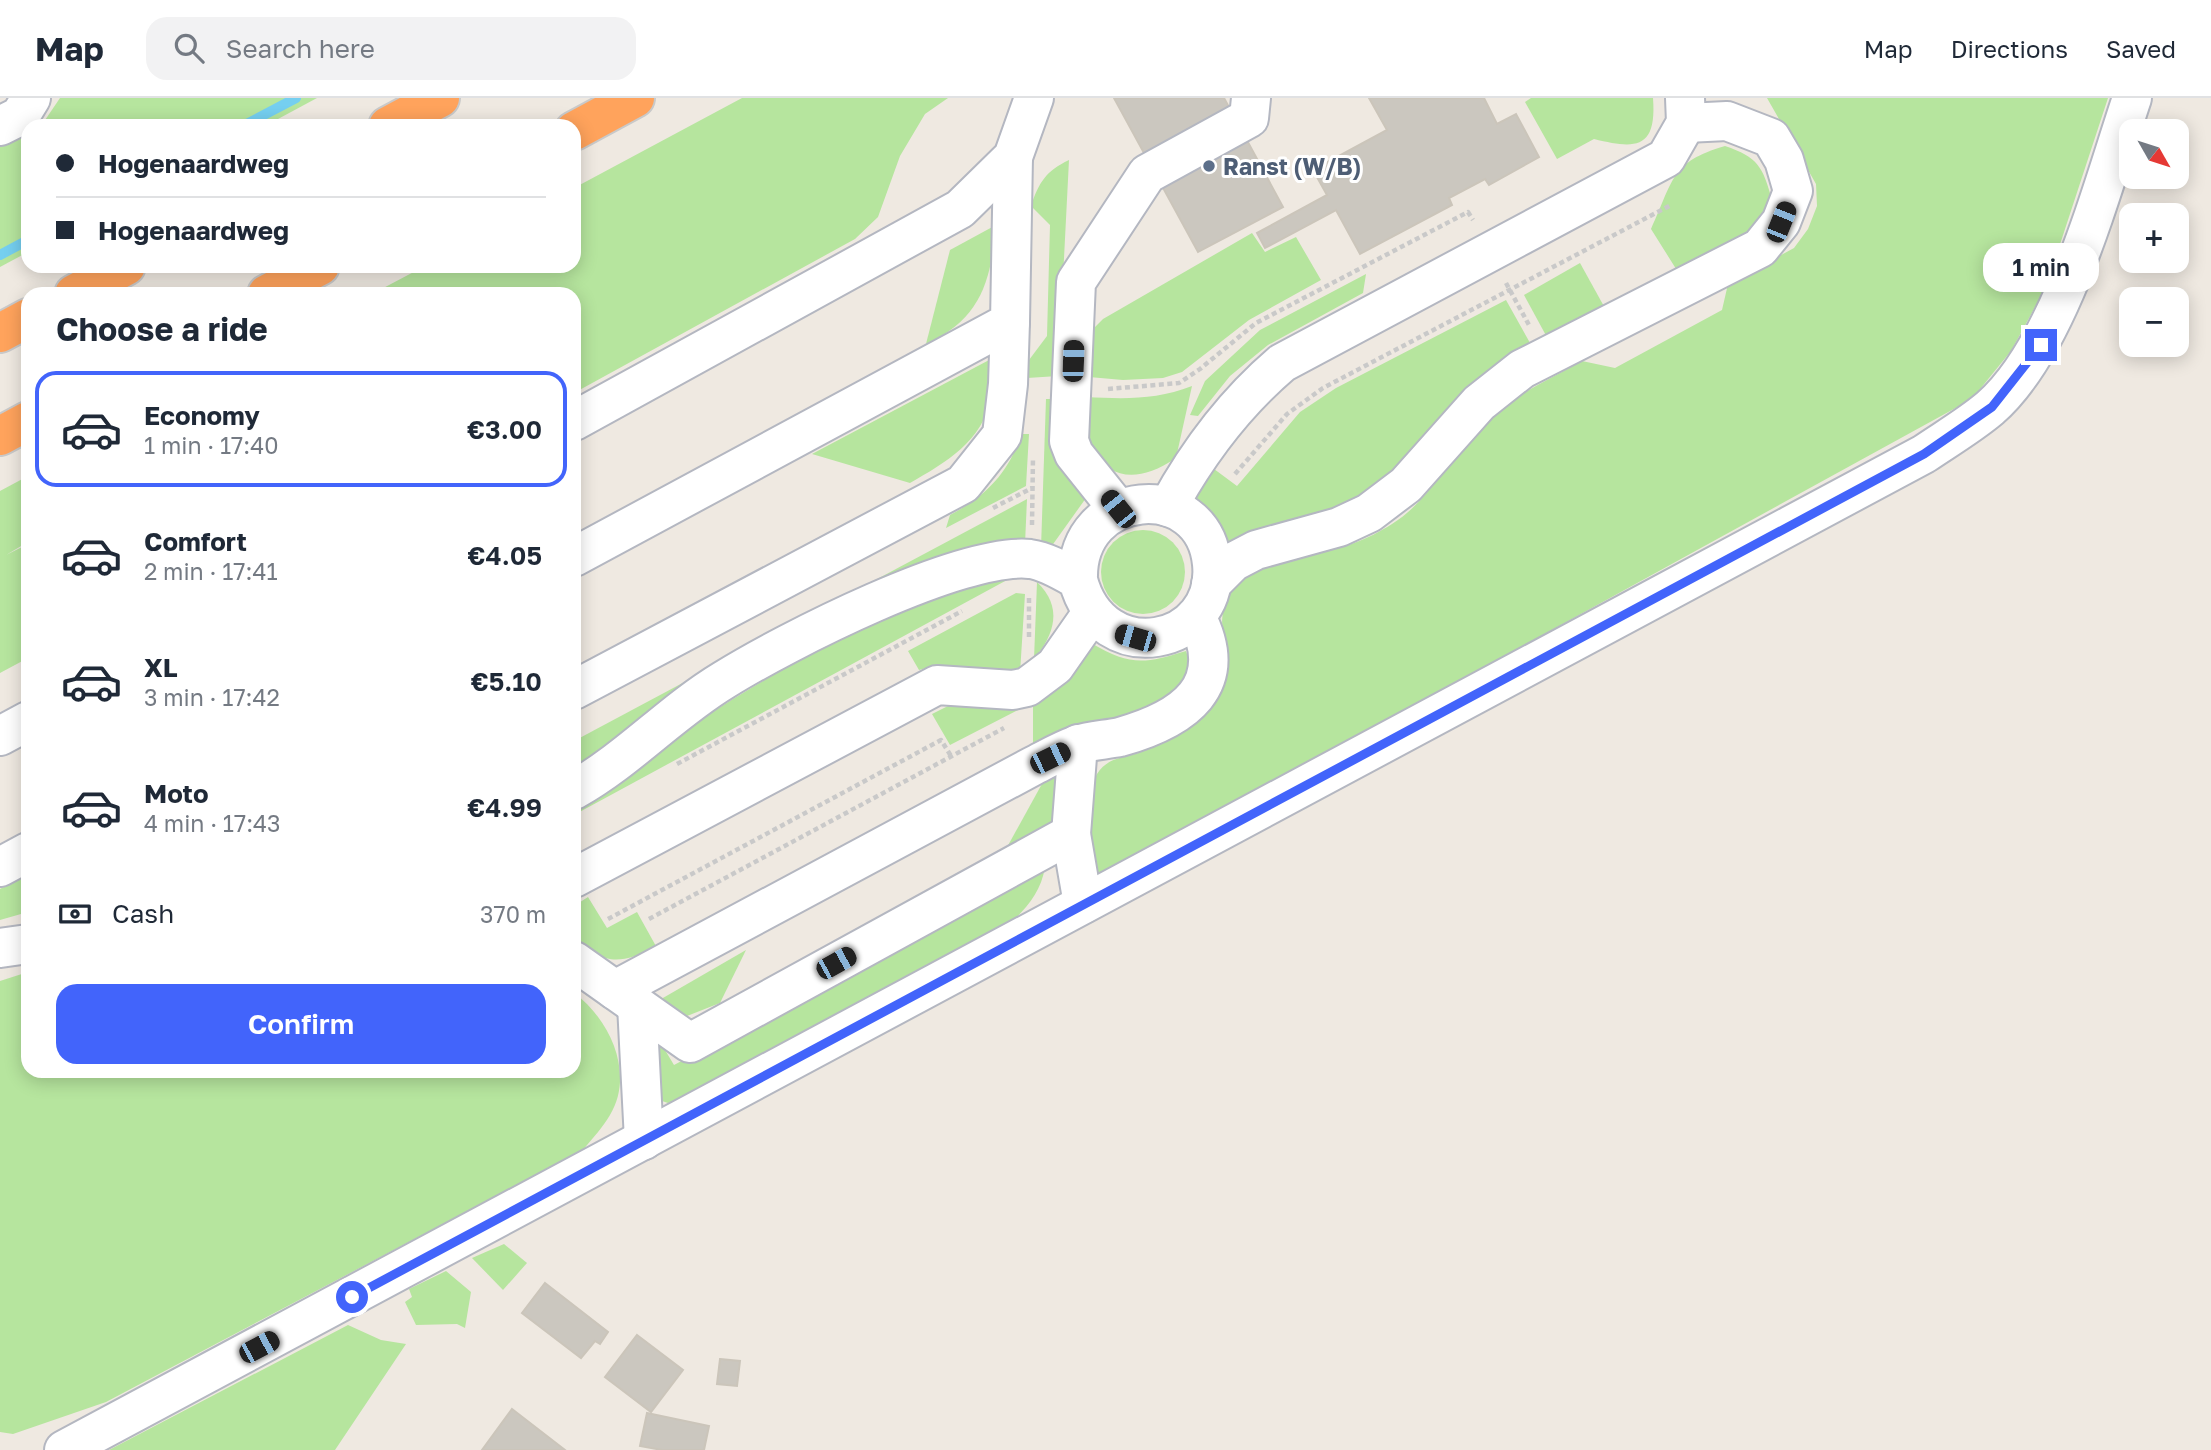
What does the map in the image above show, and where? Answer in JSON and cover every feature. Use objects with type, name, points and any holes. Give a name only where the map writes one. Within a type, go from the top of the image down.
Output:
[{"type":"highway","points":[[400,119],[440,98]]},
{"type":"highway","points":[[581,127],[635,98]]},
{"type":"highway","points":[[87,287],[113,273]]},
{"type":"highway","points":[[280,287],[307,273]]},
{"type":"highway","points":[[0,333],[21,322]]},
{"type":"highway","points":[[0,436],[21,425]]},
{"type":"street","points":[[0,127],[20,116],[31,98]]},
{"type":"street","points":[[581,686],[963,484],[1002,435],[1008,384],[1013,157],[1034,98]]},
{"type":"street","points":[[1118,509],[1074,454],[1069,441],[1076,282],[1147,174],[1249,118],[1251,98]]},
{"type":"street","points":[[581,786],[604,773],[723,681],[822,627],[951,573],[1000,561],[1030,559],[1085,596],[1119,633],[1152,638],[1168,635],[1203,600],[1233,562],[1256,550],[1339,527],[1369,513],[1406,485],[1479,403],[1522,369],[1760,248],[1781,222],[1793,191],[1784,160],[1751,98]]},
{"type":"street","points":[[64,1450],[1924,454],[1992,407],[2041,345],[2080,250],[2132,98]]},
{"type":"street","points":[[1168,507],[1217,431],[1247,393],[1282,363],[1666,158],[1685,111],[1727,121],[1771,138]]},
{"type":"street","points":[[581,417],[960,209],[1013,157]]},
{"type":"street","points":[[581,553],[1010,322]]},
{"type":"street","points":[[581,874],[937,685],[1013,690],[1027,687],[1055,666],[1085,596],[1079,559],[1086,538],[1100,521],[1118,509],[1143,503],[1168,507],[1182,514],[1203,537],[1211,559],[1203,600],[1204,632],[1210,667],[1203,687],[1191,701],[1147,728],[1118,737],[1078,744],[626,998]]},
{"type":"street","points":[[0,736],[21,724]]},
{"type":"street","points":[[1078,744],[1071,835],[1083,904]]},
{"type":"street","points":[[581,966],[690,1043],[1071,835]]},
{"type":"street","points":[[0,867],[21,856]]},
{"type":"street","points":[[0,948],[21,945]]},
{"type":"street","points":[[626,998],[644,1140]]},
{"type":"path","points":[[1231,480],[1287,414],[1323,388],[1671,205]]},
{"type":"path","points":[[1027,687],[1034,450]]},
{"type":"path","points":[[672,767],[964,611]]},
{"type":"path","points":[[649,919],[1007,726]]},
{"type":"path","points":[[608,919],[941,740],[951,756]]},
{"type":"green space","points":[[60,98],[317,98],[278,119],[46,119]]},
{"type":"green space","points":[[742,98],[948,98],[925,114],[900,156],[878,217],[855,239],[581,389],[581,287],[385,287],[412,273],[581,273],[581,184]]},
{"type":"green space","points":[[1531,98],[1653,98],[1651,128],[1640,142],[1621,144],[1594,139],[1557,159],[1525,102]]},
{"type":"green space","points":[[1767,98],[2108,98],[2046,287],[2011,351],[1972,399],[1093,879],[1089,810],[1097,774],[1115,759],[1149,749],[1186,730],[1215,703],[1226,676],[1222,620],[1225,605],[1247,573],[1267,563],[1354,543],[1388,527],[1417,504],[1476,430],[1499,409],[1582,361],[1615,368],[1722,310],[1728,284],[1794,248],[1808,229],[1817,206],[1816,184]]},
{"type":"green space","points":[[21,136],[21,256],[0,267],[0,138]]},
{"type":"green space","points":[[1725,146],[1745,154],[1758,165],[1766,179],[1772,200],[1751,236],[1678,272],[1651,229],[1670,185],[1683,166],[1707,152]]},
{"type":"green space","points":[[1069,160],[1058,376],[1027,378],[1029,360],[1047,336],[1050,225],[1031,206],[1044,178],[1054,168]]},
{"type":"green space","points":[[996,225],[991,264],[980,296],[959,323],[926,344],[950,250]]},
{"type":"green space","points":[[1252,233],[1265,252],[1296,237],[1321,280],[1249,320],[1182,372],[1163,378],[1123,380],[1089,377],[1090,332],[1103,319]]},
{"type":"green space","points":[[1580,263],[1606,310],[1549,341],[1524,295]]},
{"type":"green space","points":[[1366,274],[1363,293],[1268,345],[1230,376],[1198,416],[1190,415],[1205,381],[1260,330]]},
{"type":"green space","points":[[1506,300],[1534,350],[1406,465],[1340,515],[1225,543],[1185,498],[1210,466],[1237,486],[1300,412],[1336,388]]},
{"type":"green space","points":[[991,359],[991,398],[980,427],[949,459],[910,483],[812,454]]},
{"type":"green space","points":[[1192,386],[1176,458],[1155,470],[1136,475],[1120,473],[1107,466],[1097,455],[1086,419],[1086,397],[1140,398]]},
{"type":"green space","points":[[1046,399],[1057,399],[1086,498],[1051,547],[1041,548]]},
{"type":"green space","points":[[1021,434],[1029,434],[1026,486],[946,528],[950,515],[975,500],[1003,472]]},
{"type":"green space","points":[[21,480],[21,546],[6,555],[21,548],[21,662],[0,673],[0,491]]},
{"type":"green space","points":[[1027,499],[1025,544],[581,766],[581,737]]},
{"type":"green space","points":[[1143,530],[1159,533],[1173,542],[1182,556],[1185,572],[1182,588],[1173,602],[1159,611],[1143,614],[1127,611],[1113,602],[1104,588],[1101,572],[1104,556],[1113,542],[1127,533]]},
{"type":"green space","points":[[1006,575],[1022,578],[1007,580],[581,811],[581,800],[676,736],[780,671],[890,615],[947,593]]},
{"type":"green space","points":[[1037,582],[1050,601],[1053,620],[1047,640],[1034,659]]},
{"type":"green space","points":[[1016,593],[1025,594],[1020,673],[962,673],[934,666],[919,670],[908,651]]},
{"type":"green space","points":[[1091,643],[1116,656],[1137,660],[1186,651],[1192,669],[1161,710],[1033,746],[1033,704],[1063,682]]},
{"type":"green space","points":[[952,704],[990,709],[1020,709],[950,745],[932,714]]},
{"type":"green space","points":[[1057,774],[1055,828],[1000,860],[1043,782]]},
{"type":"green space","points":[[1045,867],[1041,883],[1033,897],[1012,922],[674,1105],[656,1099],[656,1035],[674,1065]]},
{"type":"green space","points":[[21,878],[21,914],[0,920],[0,889]]},
{"type":"green space","points":[[588,897],[607,928],[637,912],[657,948],[632,957],[613,959],[604,958],[585,947],[581,943],[581,902]]},
{"type":"green space","points":[[746,950],[720,1003],[687,1016],[656,1002]]},
{"type":"green space","points":[[21,974],[21,1078],[581,1078],[581,999],[598,1017],[615,1048],[620,1082],[617,1099],[610,1115],[583,1150],[106,1402],[13,1434],[0,1432],[0,981]]},
{"type":"green space","points":[[504,1244],[527,1263],[503,1290],[472,1258]]},
{"type":"green space","points":[[446,1271],[471,1292],[465,1328],[457,1324],[416,1325],[405,1302],[412,1297],[409,1289]]},
{"type":"green space","points":[[348,1325],[381,1340],[406,1344],[335,1450],[109,1450]]},
{"type":"building","points":[[1114,98],[1224,98],[1283,207],[1198,252]]},
{"type":"building","points":[[1369,98],[1484,98],[1497,124],[1516,114],[1539,157],[1489,185],[1485,179],[1449,198],[1452,205],[1360,254],[1336,210],[1265,248],[1257,233],[1327,195],[1313,170],[1387,130]]},
{"type":"building","points":[[545,1283],[608,1332],[600,1344],[595,1341],[581,1358],[522,1313]]},
{"type":"building","points":[[637,1335],[683,1370],[651,1412],[605,1377]]},
{"type":"building","points":[[720,1359],[740,1361],[737,1386],[717,1384]]},
{"type":"building","points":[[512,1409],[565,1450],[482,1450]]},
{"type":"building","points":[[647,1413],[709,1426],[704,1450],[662,1450],[640,1446]]},
{"type":"waterway","points":[[256,119],[296,98]]},
{"type":"waterway","points":[[0,255],[21,244]]},
{"type":"place","name":"Ranst (W/B)","points":[[1209,166]]},
{"type":"route","points":[[352,1297],[1924,454],[1992,407],[2041,345]]}]
